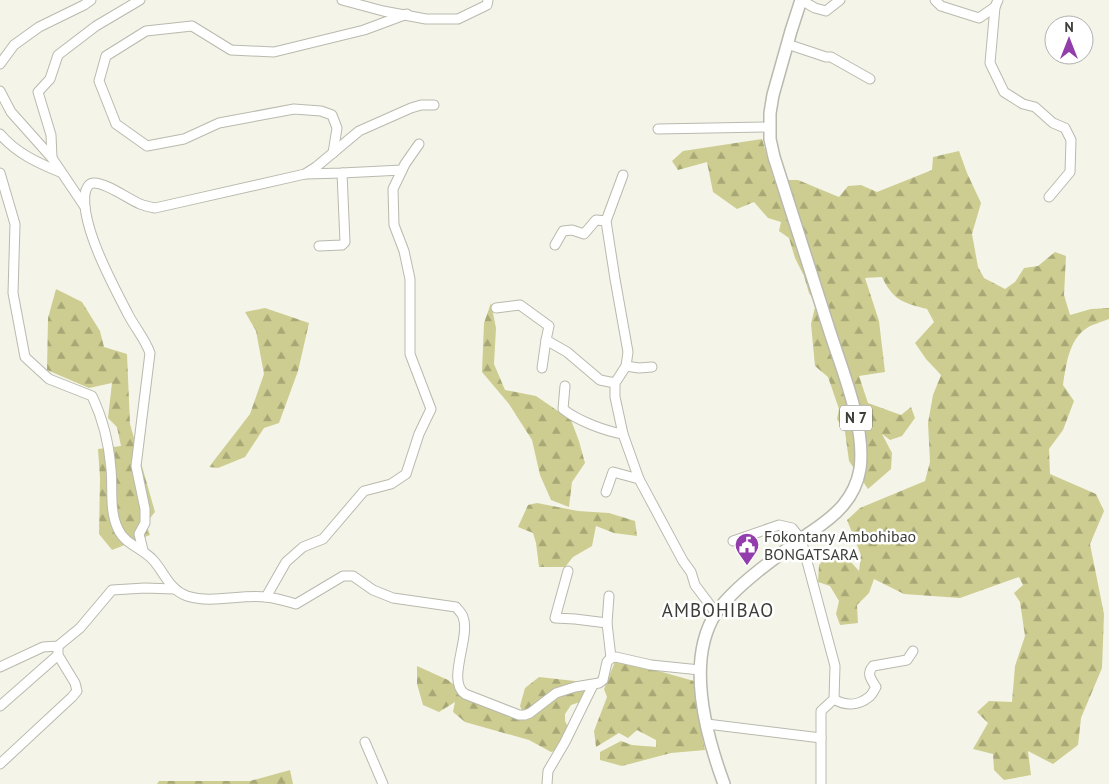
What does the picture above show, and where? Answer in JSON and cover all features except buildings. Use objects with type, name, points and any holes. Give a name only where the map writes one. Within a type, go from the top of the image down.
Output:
[{"type":"main road","name":"N 7","points":[[724,784],[713,752],[700,691],[700,670],[704,645],[716,613],[728,598],[744,584],[832,518],[852,494],[860,469],[860,439],[846,382],[774,158],[769,127],[773,96],[801,0]]},
{"type":"street","points":[[0,64],[14,45],[39,27],[91,0]]},
{"type":"street","points":[[52,158],[51,135],[38,92],[50,79],[58,55],[96,26],[140,0]]},
{"type":"street","points":[[342,0],[383,11],[426,18],[458,19],[487,5],[488,0]]},
{"type":"street","points":[[801,0],[815,8],[826,11],[840,0]]},
{"type":"street","points":[[935,0],[941,6],[979,18],[996,3]]},
{"type":"street","points":[[996,3],[990,63],[1004,92],[1023,104],[1035,107],[1053,123],[1065,128],[1071,140],[1070,172],[1049,197]]},
{"type":"street","points":[[333,153],[337,128],[332,115],[321,111],[294,109],[219,123],[184,139],[147,146],[116,124],[99,81],[106,56],[146,31],[192,26],[231,50],[274,52],[364,30],[407,14]]},
{"type":"street","points":[[787,44],[831,57],[870,79]]},
{"type":"street","points":[[0,91],[11,112],[52,158],[86,208]]},
{"type":"street","points":[[305,174],[359,131],[411,108],[421,105],[434,106]]},
{"type":"street","points":[[658,129],[769,127]]},
{"type":"street","points":[[0,134],[8,144],[37,162],[61,172]]},
{"type":"street","points":[[266,597],[286,562],[303,547],[323,539],[364,491],[391,484],[406,474],[419,434],[430,409],[410,354],[410,279],[404,251],[394,225],[393,189],[402,170],[419,144]]},
{"type":"street","points":[[143,550],[139,534],[146,523],[145,509],[136,466],[150,353],[130,318],[101,258],[86,208],[86,190],[89,185],[94,183],[142,205],[155,208],[305,174],[402,170]]},
{"type":"street","points":[[0,173],[15,224],[13,293],[25,357],[49,379],[92,396],[102,418],[111,469],[111,504],[118,529],[130,545],[143,550],[162,571],[174,589]]},
{"type":"street","points":[[319,246],[342,244],[345,242],[342,173]]},
{"type":"street","points":[[623,175],[606,221],[628,352],[626,366],[615,384],[615,398],[623,434],[639,479],[680,556],[691,572],[695,585],[716,613]]},
{"type":"street","points":[[554,245],[563,232],[572,230],[584,234],[596,220],[606,221]]},
{"type":"street","points":[[496,308],[520,305],[549,326],[542,368]]},
{"type":"street","points":[[546,340],[567,352],[600,380],[615,384]]},
{"type":"street","points":[[626,366],[652,367]]},
{"type":"street","points":[[565,386],[563,409],[572,416],[623,434]]},
{"type":"street","points":[[606,492],[613,472],[639,479]]},
{"type":"street","points":[[733,540],[779,525],[792,528],[801,540],[834,666],[834,699],[821,711],[821,784]]},
{"type":"street","points":[[568,571],[554,618],[607,623]]},
{"type":"street","points":[[0,706],[58,651],[112,590],[174,589],[203,600],[266,597],[296,604],[343,576],[353,576],[373,590],[393,598],[456,607],[463,617],[465,627],[457,682],[460,690],[465,694],[519,715],[530,713],[556,693],[575,687],[594,685],[603,680],[607,662],[611,658],[616,657],[651,665],[700,670]]},
{"type":"street","points":[[608,596],[607,623],[611,658]]},
{"type":"street","points":[[0,667],[43,647],[58,651],[76,683],[77,691],[0,764]]},
{"type":"street","points":[[834,699],[842,704],[854,704],[870,697],[876,687],[869,675],[873,666],[907,660],[914,651]]},
{"type":"street","points":[[547,784],[548,771],[594,685]]},
{"type":"street","points":[[707,724],[821,738]]},
{"type":"street","points":[[365,742],[383,784]]},
{"type":"green space","points":[[762,139],[774,180],[798,180],[839,197],[848,186],[861,185],[877,192],[932,170],[933,157],[959,151],[981,203],[972,234],[978,267],[984,278],[1005,289],[1015,282],[1024,268],[1038,266],[1055,252],[1066,256],[1064,295],[1070,315],[1091,309],[1109,308],[1109,319],[1087,328],[1081,333],[1069,353],[1063,385],[1074,401],[1063,430],[1049,449],[1050,474],[1096,494],[1104,511],[1090,544],[1104,614],[1102,668],[1081,718],[1078,745],[1053,764],[1028,751],[1031,775],[1004,780],[994,770],[993,754],[973,749],[988,723],[977,712],[989,701],[1012,702],[1015,666],[1025,636],[1020,602],[1014,593],[1023,585],[1019,577],[960,598],[904,594],[874,579],[869,593],[857,605],[858,623],[840,625],[836,614],[839,601],[830,586],[818,582],[819,565],[828,555],[850,561],[859,571],[861,555],[847,520],[860,508],[925,481],[930,462],[928,423],[933,395],[941,375],[926,359],[915,343],[934,322],[927,309],[911,305],[895,296],[882,277],[865,278],[879,321],[885,372],[859,376],[868,403],[901,415],[911,407],[915,418],[902,436],[890,440],[882,434],[892,453],[891,469],[868,489],[849,461],[845,432],[837,419],[839,409],[828,377],[815,366],[811,324],[816,303],[809,293],[789,238],[779,231],[781,222],[768,218],[754,202],[737,209],[713,192],[707,162],[678,170],[672,161],[683,151]]},
{"type":"green space","points":[[56,289],[82,302],[100,331],[104,347],[127,354],[130,424],[155,512],[146,523],[150,535],[112,550],[99,534],[100,478],[98,449],[121,446],[117,427],[108,418],[112,383],[89,388],[47,370],[48,318]]},
{"type":"green space","points":[[491,303],[496,328],[494,364],[505,390],[536,396],[571,420],[585,463],[572,482],[569,507],[551,500],[540,475],[532,440],[509,404],[482,372],[484,323]]},
{"type":"green space","points":[[265,308],[309,323],[298,371],[279,423],[264,428],[245,457],[218,468],[209,467],[250,414],[264,374],[256,331],[245,312]]},
{"type":"green space","points":[[537,503],[578,511],[609,513],[635,521],[637,536],[614,533],[596,526],[592,546],[573,557],[565,567],[539,567],[533,533],[518,527],[528,505]]},
{"type":"green space","points":[[616,659],[694,681],[698,695],[697,708],[705,750],[671,753],[622,766],[600,760],[600,752],[621,741],[632,745],[656,747],[656,740],[637,730],[628,738],[619,733],[596,747],[594,731],[607,697],[604,689]]},
{"type":"green space","points":[[417,666],[448,680],[461,691],[525,717],[520,706],[525,688],[539,677],[575,681],[592,693],[583,701],[571,705],[565,714],[565,721],[568,727],[564,748],[551,752],[529,740],[465,722],[453,712],[455,702],[439,712],[423,705],[417,684]]},
{"type":"green space","points":[[290,770],[293,784],[157,784],[159,781],[250,781]]},
{"type":"place","name":"Fokontany Ambohibao BONGATSARA","points":[[747,566]]},
{"type":"district","name":"AMBOHIBAO","points":[[718,610]]}]
